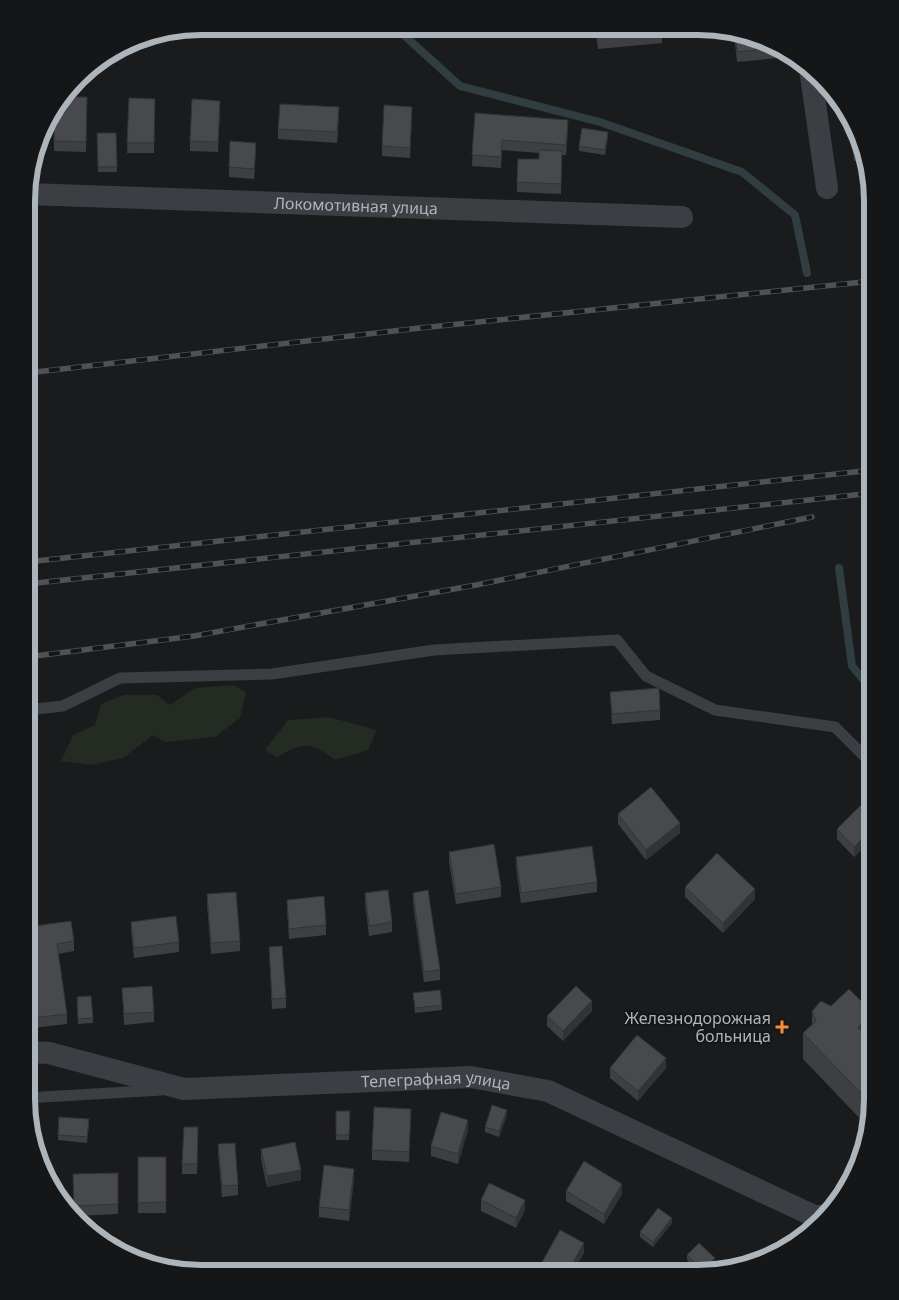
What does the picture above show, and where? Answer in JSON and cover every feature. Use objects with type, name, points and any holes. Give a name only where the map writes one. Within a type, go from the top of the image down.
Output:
[{"type":"street","points":[[812,81],[826,188]]},
{"type":"street","name":"Локомотивная улица","points":[[35,194],[682,217]]},
{"type":"street","name":"Телеграфная улица","points":[[35,1052],[49,1053],[184,1089],[472,1077],[548,1091],[805,1212],[817,1215]]},
{"type":"lane","points":[[35,709],[63,706],[120,678],[272,674],[434,650],[617,640],[646,676],[715,710],[835,727],[864,757]]},
{"type":"lane","points":[[35,1097],[184,1089]]},
{"type":"shaded area","points":[[235,685],[246,693],[240,718],[215,737],[165,742],[153,735],[123,758],[91,765],[61,761],[73,735],[95,725],[101,704],[124,695],[157,695],[170,705],[195,688]]},
{"type":"shaded area","points":[[329,717],[377,730],[368,750],[335,760],[320,749],[307,746],[294,748],[277,757],[265,750],[288,720]]},
{"type":"building","points":[[736,40],[764,49],[737,52]]},
{"type":"building","points":[[71,97],[87,97],[86,142],[54,141],[54,124],[69,100]]},
{"type":"building","points":[[129,98],[155,99],[154,143],[127,143]]},
{"type":"building","points":[[192,99],[220,101],[218,142],[190,141]]},
{"type":"building","points":[[280,104],[339,107],[337,132],[278,129]]},
{"type":"building","points":[[384,105],[412,107],[410,148],[382,146]]},
{"type":"building","points":[[475,113],[568,120],[566,145],[502,140],[501,157],[472,155]]},
{"type":"building","points":[[582,128],[608,132],[605,150],[579,146]]},
{"type":"building","points":[[97,133],[116,133],[117,167],[98,167]]},
{"type":"building","points":[[230,141],[256,143],[254,169],[229,167]]},
{"type":"building","points":[[539,150],[562,151],[561,184],[517,182],[518,159],[539,159]]},
{"type":"building","points":[[659,688],[660,710],[612,714],[610,692]]},
{"type":"building","points":[[651,787],[680,823],[646,850],[618,814]]},
{"type":"building","points":[[864,802],[864,837],[854,847],[837,829]]},
{"type":"building","points":[[494,844],[501,887],[456,894],[449,852]]},
{"type":"building","points":[[592,846],[597,882],[521,893],[516,857]]},
{"type":"building","points":[[717,853],[755,889],[723,923],[685,887]]},
{"type":"building","points":[[388,890],[392,922],[369,926],[365,893]]},
{"type":"building","points":[[428,890],[440,970],[424,972],[413,893]]},
{"type":"building","points":[[236,892],[240,941],[211,943],[207,894]]},
{"type":"building","points":[[324,896],[326,925],[289,929],[287,900]]},
{"type":"building","points":[[176,916],[179,942],[134,948],[131,922]]},
{"type":"building","points":[[71,921],[74,941],[57,944],[67,1014],[35,1018],[35,926]]},
{"type":"building","points":[[282,946],[286,998],[272,999],[269,947]]},
{"type":"building","points":[[152,986],[154,1012],[124,1014],[122,988]]},
{"type":"building","points":[[576,986],[592,1001],[563,1031],[547,1016]]},
{"type":"building","points":[[849,989],[864,1004],[864,1021],[858,1027],[864,1034],[864,1097],[803,1033],[816,1021],[812,1011],[821,1001],[831,1006]]},
{"type":"building","points":[[440,990],[442,1005],[415,1008],[413,993]]},
{"type":"building","points":[[91,996],[93,1018],[78,1019],[77,997]]},
{"type":"building","points":[[637,1035],[666,1058],[638,1091],[610,1068]]},
{"type":"building","points":[[492,1105],[507,1110],[499,1131],[485,1127]]},
{"type":"building","points":[[374,1107],[411,1109],[409,1152],[372,1150]]},
{"type":"building","points":[[336,1111],[350,1111],[349,1135],[336,1135]]},
{"type":"building","points":[[441,1112],[468,1120],[458,1154],[431,1146]]},
{"type":"building","points":[[59,1117],[89,1119],[87,1137],[58,1135]]},
{"type":"building","points":[[184,1127],[198,1127],[197,1164],[182,1164]]},
{"type":"building","points":[[295,1142],[301,1170],[267,1176],[261,1149]]},
{"type":"building","points":[[235,1143],[238,1185],[222,1186],[218,1144]]},
{"type":"building","points":[[138,1157],[166,1157],[166,1202],[138,1203]]},
{"type":"building","points":[[584,1161],[622,1184],[604,1214],[566,1191]]},
{"type":"building","points":[[324,1165],[354,1169],[349,1210],[319,1207]]},
{"type":"building","points":[[118,1173],[118,1204],[75,1206],[73,1174]]},
{"type":"building","points":[[489,1183],[525,1200],[516,1218],[481,1200]]},
{"type":"building","points":[[658,1208],[672,1218],[653,1242],[640,1232]]},
{"type":"building","points":[[560,1230],[584,1243],[572,1265],[541,1264]]},
{"type":"building","points":[[699,1243],[715,1258],[708,1265],[698,1265],[687,1255]]},
{"type":"waterway","points":[[404,35],[460,86],[600,122],[742,172],[795,215],[807,273]]},
{"type":"waterway","points":[[839,568],[852,666],[864,680]]},
{"type":"railway","points":[[35,372],[420,328],[864,282]]},
{"type":"railway","points":[[35,561],[864,471]]},
{"type":"railway","points":[[35,583],[864,494]]},
{"type":"railway","points":[[35,656],[194,636],[476,585],[812,517]]},
{"type":"place","name":"Железнодорожная больница","points":[[782,1027]]}]
